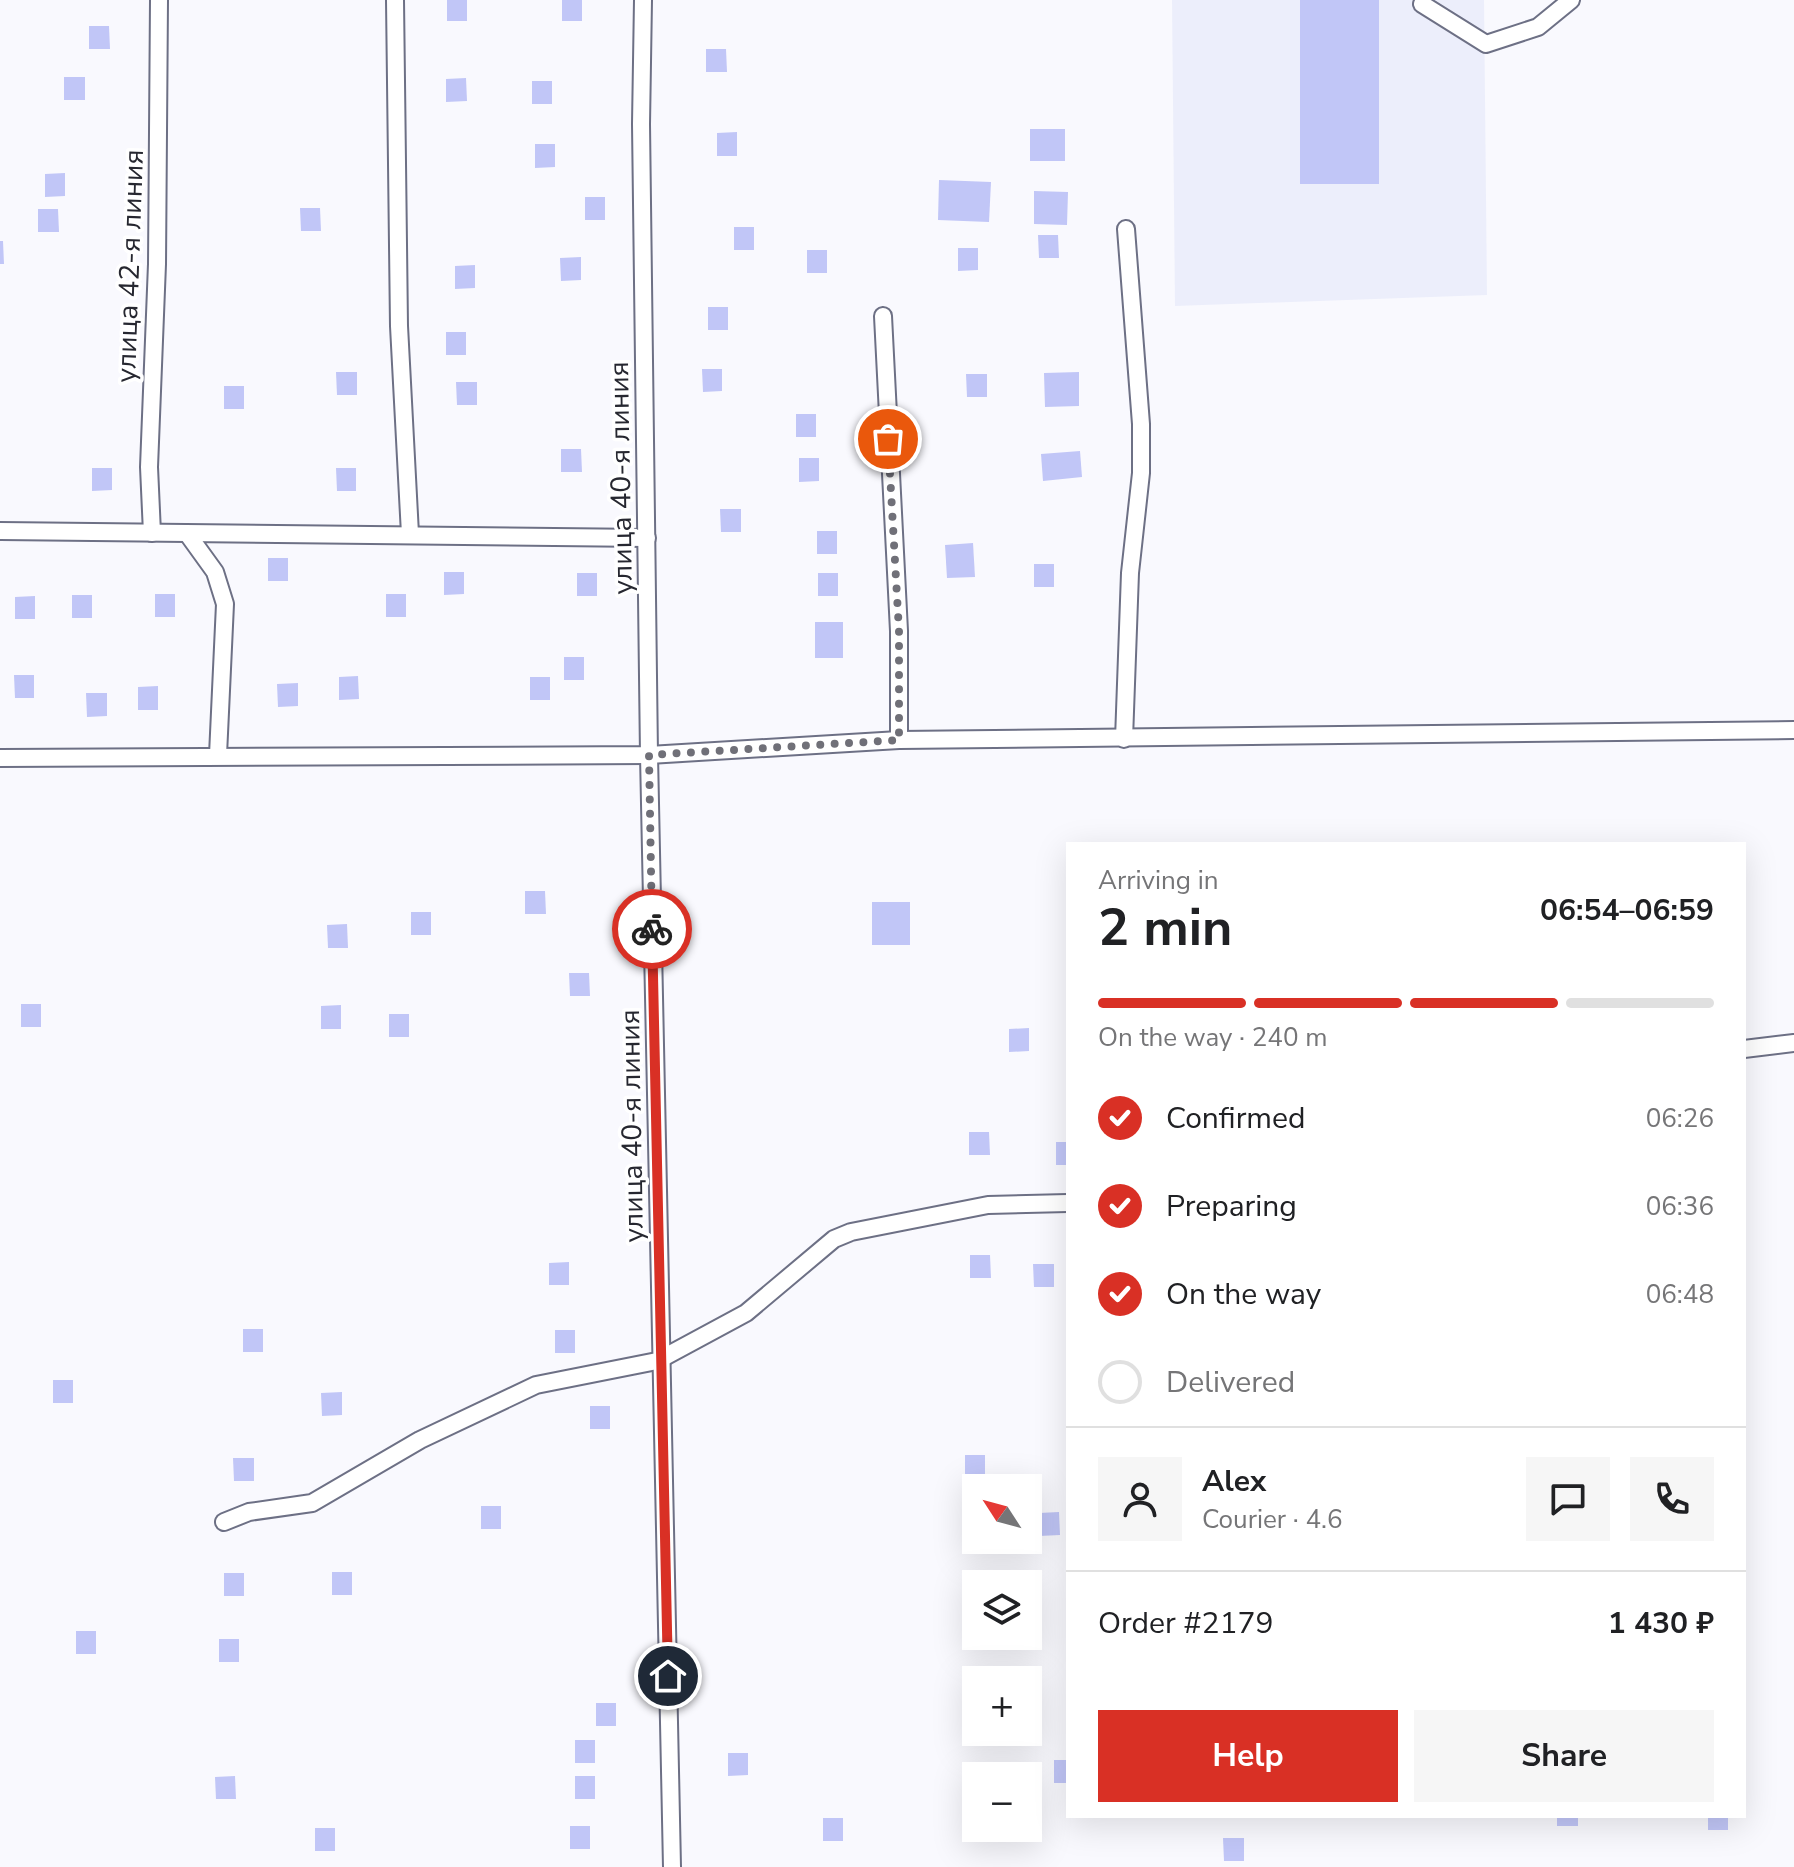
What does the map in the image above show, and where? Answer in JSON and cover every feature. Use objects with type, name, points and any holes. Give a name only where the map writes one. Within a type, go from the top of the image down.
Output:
[{"type":"street","name":"улица 42-я линия","points":[[152,533],[149,467],[157,264],[159,0]]},
{"type":"street","points":[[395,0],[399,326],[410,534]]},
{"type":"street","name":"улица 40-я линия","points":[[643,0],[641,124],[649,755],[672,1867]]},
{"type":"street","points":[[1422,4],[1486,44],[1538,27],[1571,0]]},
{"type":"street","points":[[1124,739],[1130,573],[1141,473],[1141,424],[1126,229]]},
{"type":"street","points":[[883,316],[899,631],[899,740]]},
{"type":"street","points":[[0,531],[189,536],[410,534],[647,538]]},
{"type":"street","points":[[189,536],[215,572],[225,604],[218,755]]},
{"type":"street","points":[[0,758],[649,755],[899,740],[1794,730]]},
{"type":"street","points":[[1746,1049],[1794,1043]]},
{"type":"street","points":[[224,1522],[249,1512],[312,1503],[420,1440],[536,1385],[661,1359],[746,1313],[834,1239],[851,1232],[988,1205],[1066,1203]]},
{"type":"shaded area","points":[[1172,0],[1484,0],[1487,295],[1175,306]]},
{"type":"building","points":[[447,0],[467,0],[467,21],[447,21]]},
{"type":"building","points":[[562,0],[582,0],[582,21],[562,21]]},
{"type":"building","points":[[1300,0],[1379,0],[1379,184],[1300,184]]},
{"type":"building","points":[[89,26],[109,26],[110,49],[89,49]]},
{"type":"building","points":[[706,49],[726,49],[727,72],[706,72]]},
{"type":"building","points":[[64,77],[85,77],[85,100],[64,100]]},
{"type":"building","points":[[466,78],[467,101],[446,102],[446,79]]},
{"type":"building","points":[[532,81],[552,81],[552,104],[532,104]]},
{"type":"building","points":[[1030,129],[1065,129],[1065,161],[1030,161]]},
{"type":"building","points":[[737,132],[737,156],[717,156],[717,133]]},
{"type":"building","points":[[535,144],[555,144],[555,167],[535,168]]},
{"type":"building","points":[[65,173],[65,196],[45,197],[45,174]]},
{"type":"building","points":[[939,180],[991,182],[989,222],[938,220]]},
{"type":"building","points":[[1034,191],[1068,192],[1067,225],[1034,224]]},
{"type":"building","points":[[585,197],[605,197],[605,220],[585,220]]},
{"type":"building","points":[[300,208],[320,208],[321,231],[301,231]]},
{"type":"building","points":[[38,209],[58,209],[59,232],[38,232]]},
{"type":"building","points":[[734,227],[754,227],[754,250],[734,250]]},
{"type":"building","points":[[1038,235],[1058,235],[1059,258],[1039,258]]},
{"type":"building","points":[[0,241],[3,241],[4,264],[0,264]]},
{"type":"building","points":[[958,248],[978,248],[978,270],[958,271]]},
{"type":"building","points":[[807,250],[827,250],[827,273],[807,273]]},
{"type":"building","points":[[581,257],[581,280],[561,281],[560,258]]},
{"type":"building","points":[[475,265],[475,288],[455,289],[455,266]]},
{"type":"building","points":[[708,307],[728,307],[728,330],[708,330]]},
{"type":"building","points":[[446,332],[466,332],[466,355],[446,355]]},
{"type":"building","points":[[702,369],[722,369],[722,391],[703,392]]},
{"type":"building","points":[[336,372],[357,372],[357,395],[337,395]]},
{"type":"building","points":[[1079,372],[1079,406],[1045,407],[1044,373]]},
{"type":"building","points":[[966,374],[987,374],[987,397],[967,397]]},
{"type":"building","points":[[456,382],[477,382],[477,405],[457,405]]},
{"type":"building","points":[[224,386],[244,386],[244,409],[224,409]]},
{"type":"building","points":[[796,414],[816,414],[816,437],[796,437]]},
{"type":"building","points":[[561,449],[581,449],[582,472],[561,472]]},
{"type":"building","points":[[1080,451],[1082,477],[1043,481],[1041,454]]},
{"type":"building","points":[[799,458],[819,458],[819,481],[799,482]]},
{"type":"building","points":[[92,468],[112,468],[112,490],[92,491]]},
{"type":"building","points":[[336,468],[356,468],[356,491],[337,491]]},
{"type":"building","points":[[720,509],[741,509],[741,532],[721,532]]},
{"type":"building","points":[[817,531],[837,531],[837,554],[817,554]]},
{"type":"building","points":[[973,543],[975,577],[947,578],[945,545]]},
{"type":"building","points":[[268,558],[288,558],[288,581],[268,581]]},
{"type":"building","points":[[1034,564],[1054,564],[1054,587],[1034,587]]},
{"type":"building","points":[[444,572],[464,572],[464,594],[444,595]]},
{"type":"building","points":[[577,573],[597,573],[597,596],[577,596]]},
{"type":"building","points":[[818,573],[838,573],[838,596],[818,596]]},
{"type":"building","points":[[155,594],[175,594],[175,617],[155,617]]},
{"type":"building","points":[[386,594],[406,594],[406,617],[386,617]]},
{"type":"building","points":[[72,595],[92,595],[92,618],[72,618]]},
{"type":"building","points":[[35,596],[35,619],[15,619],[15,597]]},
{"type":"building","points":[[815,622],[843,622],[843,658],[815,658]]},
{"type":"building","points":[[564,657],[584,657],[584,680],[564,680]]},
{"type":"building","points":[[14,675],[34,675],[34,698],[15,698]]},
{"type":"building","points":[[358,676],[359,699],[339,700],[339,677]]},
{"type":"building","points":[[530,677],[550,677],[550,700],[530,700]]},
{"type":"building","points":[[298,683],[298,706],[278,707],[277,684]]},
{"type":"building","points":[[158,686],[158,710],[138,710],[138,687]]},
{"type":"building","points":[[86,693],[107,693],[107,716],[87,717]]},
{"type":"building","points":[[525,891],[545,891],[546,914],[525,914]]},
{"type":"building","points":[[872,902],[910,902],[910,945],[872,945]]},
{"type":"building","points":[[411,912],[431,912],[431,935],[411,935]]},
{"type":"building","points":[[347,924],[348,948],[328,948],[327,925]]},
{"type":"building","points":[[569,973],[589,973],[590,996],[570,996]]},
{"type":"building","points":[[21,1004],[41,1004],[41,1027],[21,1027]]},
{"type":"building","points":[[341,1005],[341,1029],[321,1029],[321,1006]]},
{"type":"building","points":[[389,1014],[409,1014],[409,1037],[389,1037]]},
{"type":"building","points":[[1029,1028],[1029,1051],[1009,1052],[1009,1029]]},
{"type":"building","points":[[969,1132],[989,1132],[990,1155],[969,1155]]},
{"type":"building","points":[[1056,1142],[1066,1142],[1066,1165],[1056,1165]]},
{"type":"building","points":[[970,1255],[990,1255],[991,1278],[970,1278]]},
{"type":"building","points":[[569,1262],[569,1285],[549,1285],[549,1263]]},
{"type":"building","points":[[1033,1264],[1054,1264],[1054,1287],[1034,1287]]},
{"type":"building","points":[[243,1329],[263,1329],[263,1352],[243,1352]]},
{"type":"building","points":[[555,1330],[575,1330],[575,1353],[555,1353]]},
{"type":"building","points":[[53,1380],[73,1380],[73,1403],[53,1403]]},
{"type":"building","points":[[342,1392],[342,1415],[322,1416],[321,1393]]},
{"type":"building","points":[[590,1406],[610,1406],[610,1429],[590,1429]]},
{"type":"building","points":[[965,1455],[985,1455],[985,1474],[965,1474]]},
{"type":"building","points":[[233,1458],[254,1458],[254,1481],[234,1481]]},
{"type":"building","points":[[481,1506],[501,1506],[501,1529],[481,1529]]},
{"type":"building","points":[[1059,1512],[1060,1535],[1042,1536],[1042,1513]]},
{"type":"building","points":[[332,1572],[352,1572],[352,1595],[332,1595]]},
{"type":"building","points":[[224,1573],[244,1573],[244,1596],[224,1596]]},
{"type":"building","points":[[76,1631],[96,1631],[96,1654],[76,1654]]},
{"type":"building","points":[[219,1639],[239,1639],[239,1662],[219,1662]]},
{"type":"building","points":[[596,1703],[616,1703],[616,1726],[596,1726]]},
{"type":"building","points":[[575,1740],[595,1740],[595,1763],[575,1763]]},
{"type":"building","points":[[728,1753],[748,1753],[748,1775],[728,1776]]},
{"type":"building","points":[[1054,1760],[1066,1760],[1066,1783],[1054,1783]]},
{"type":"building","points":[[235,1776],[236,1799],[216,1799],[215,1777]]},
{"type":"building","points":[[575,1776],[595,1776],[595,1799],[575,1799]]},
{"type":"building","points":[[823,1818],[843,1818],[843,1841],[823,1841]]},
{"type":"building","points":[[1557,1818],[1578,1818],[1578,1826],[1557,1826]]},
{"type":"building","points":[[1708,1818],[1728,1818],[1728,1830],[1708,1830]]},
{"type":"building","points":[[570,1826],[590,1826],[590,1849],[570,1849]]},
{"type":"building","points":[[315,1828],[335,1828],[335,1851],[315,1851]]},
{"type":"building","points":[[1223,1838],[1244,1838],[1244,1861],[1224,1861]]},
{"type":"way so far","points":[[652,929],[649,755],[899,740],[899,631],[888,439]]},
{"type":"route","points":[[652,929],[668,1676]]}]
